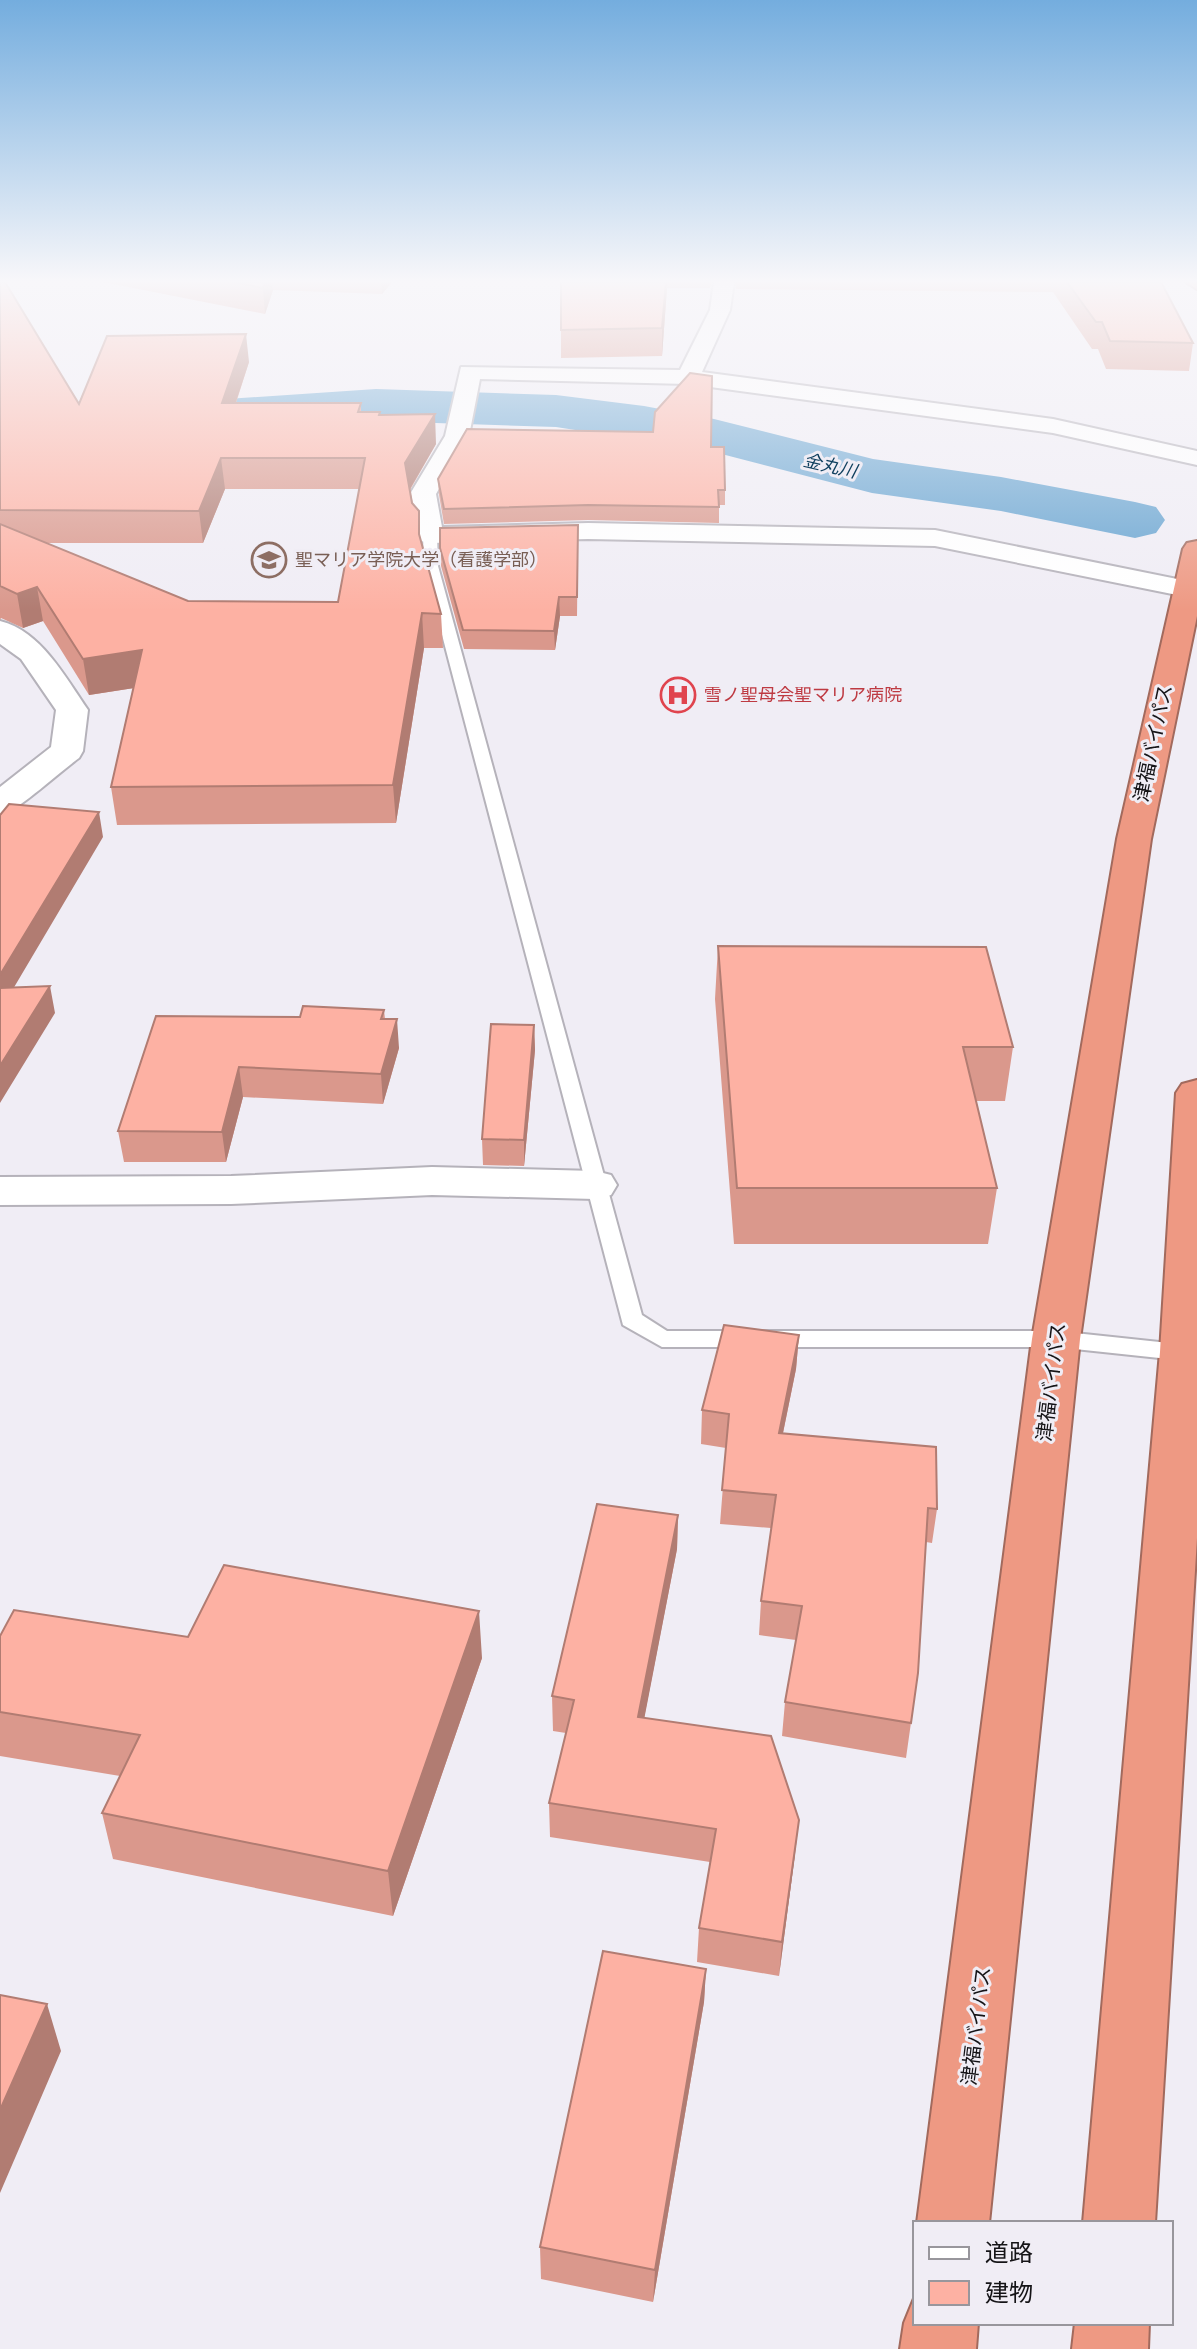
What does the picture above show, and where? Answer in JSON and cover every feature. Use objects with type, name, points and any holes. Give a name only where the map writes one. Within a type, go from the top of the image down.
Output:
[{"type":"highway","name":"津福バイパス","points":[[953,2221],[1056,1339],[1134,839],[1194,576]]},
{"type":"highway","points":[[1119,2221],[1190,1353],[1197,1093]]},
{"type":"highway","points":[[938,2349],[941,2325]]},
{"type":"highway","points":[[1110,2349],[1112,2325]]},
{"type":"street","points":[[467,392],[457,436],[423,494],[430,535],[588,531],[935,538],[1194,576]]},
{"type":"street","points":[[797,392],[1053,426],[1197,458]]},
{"type":"street","points":[[0,630],[32,653],[72,710],[67,751],[20,786],[0,806]]},
{"type":"street","points":[[0,1191],[231,1190],[432,1181],[595,1185]]},
{"type":"lane","points":[[430,535],[431,566],[631,1319],[662,1339],[1056,1339],[1190,1353]]},
{"type":"building","points":[[0,392],[71,392],[79,404],[84,392],[226,392],[222,403],[361,403],[358,412],[380,412],[379,415],[435,414],[405,463],[412,503],[419,511],[419,534],[441,614],[422,613],[393,785],[111,787],[142,650],[83,659],[37,587],[17,594],[0,586],[0,524],[188,601],[338,602],[365,458],[221,458],[199,511],[0,510]]},
{"type":"building","points":[[673,392],[712,392],[711,447],[724,447],[725,490],[718,490],[719,507],[588,505],[444,509],[438,479],[467,429],[653,432],[655,412]]},
{"type":"building","points":[[578,525],[577,597],[559,597],[554,631],[463,630],[440,548],[440,528]]},
{"type":"building","points":[[9,804],[99,812],[0,975],[0,815]]},
{"type":"building","points":[[718,946],[986,947],[1013,1047],[963,1047],[997,1188],[737,1188]]},
{"type":"building","points":[[50,986],[0,1066],[0,988]]},
{"type":"building","points":[[303,1006],[384,1010],[381,1019],[397,1019],[381,1074],[239,1067],[222,1132],[118,1131],[156,1016],[300,1017]]},
{"type":"building","points":[[491,1024],[534,1025],[524,1140],[482,1139]]},
{"type":"building","points":[[724,1325],[799,1335],[779,1433],[936,1447],[937,1509],[928,1508],[918,1673],[911,1723],[785,1702],[802,1606],[761,1601],[776,1495],[722,1490],[729,1414],[702,1410]]},
{"type":"building","points":[[597,1504],[678,1515],[638,1717],[771,1736],[799,1820],[782,1942],[699,1928],[716,1829],[549,1803],[574,1700],[552,1696]]},
{"type":"building","points":[[224,1565],[479,1611],[388,1871],[102,1813],[140,1735],[0,1712],[0,1636],[14,1610],[188,1637]]},
{"type":"building","points":[[603,1951],[706,1969],[655,2270],[540,2247]]},
{"type":"building","points":[[0,1995],[47,2004],[0,2110]]},
{"type":"waterway","name":"金丸川","points":[[0,438],[183,418],[376,405],[556,411],[714,435],[872,476],[1001,494],[1135,520]]},
{"type":"place","name":"聖マリア学院大学（看護学部）","points":[[269,560]]},
{"type":"place","name":"雪ノ聖母会聖マリア病院","points":[[678,695]]}]
